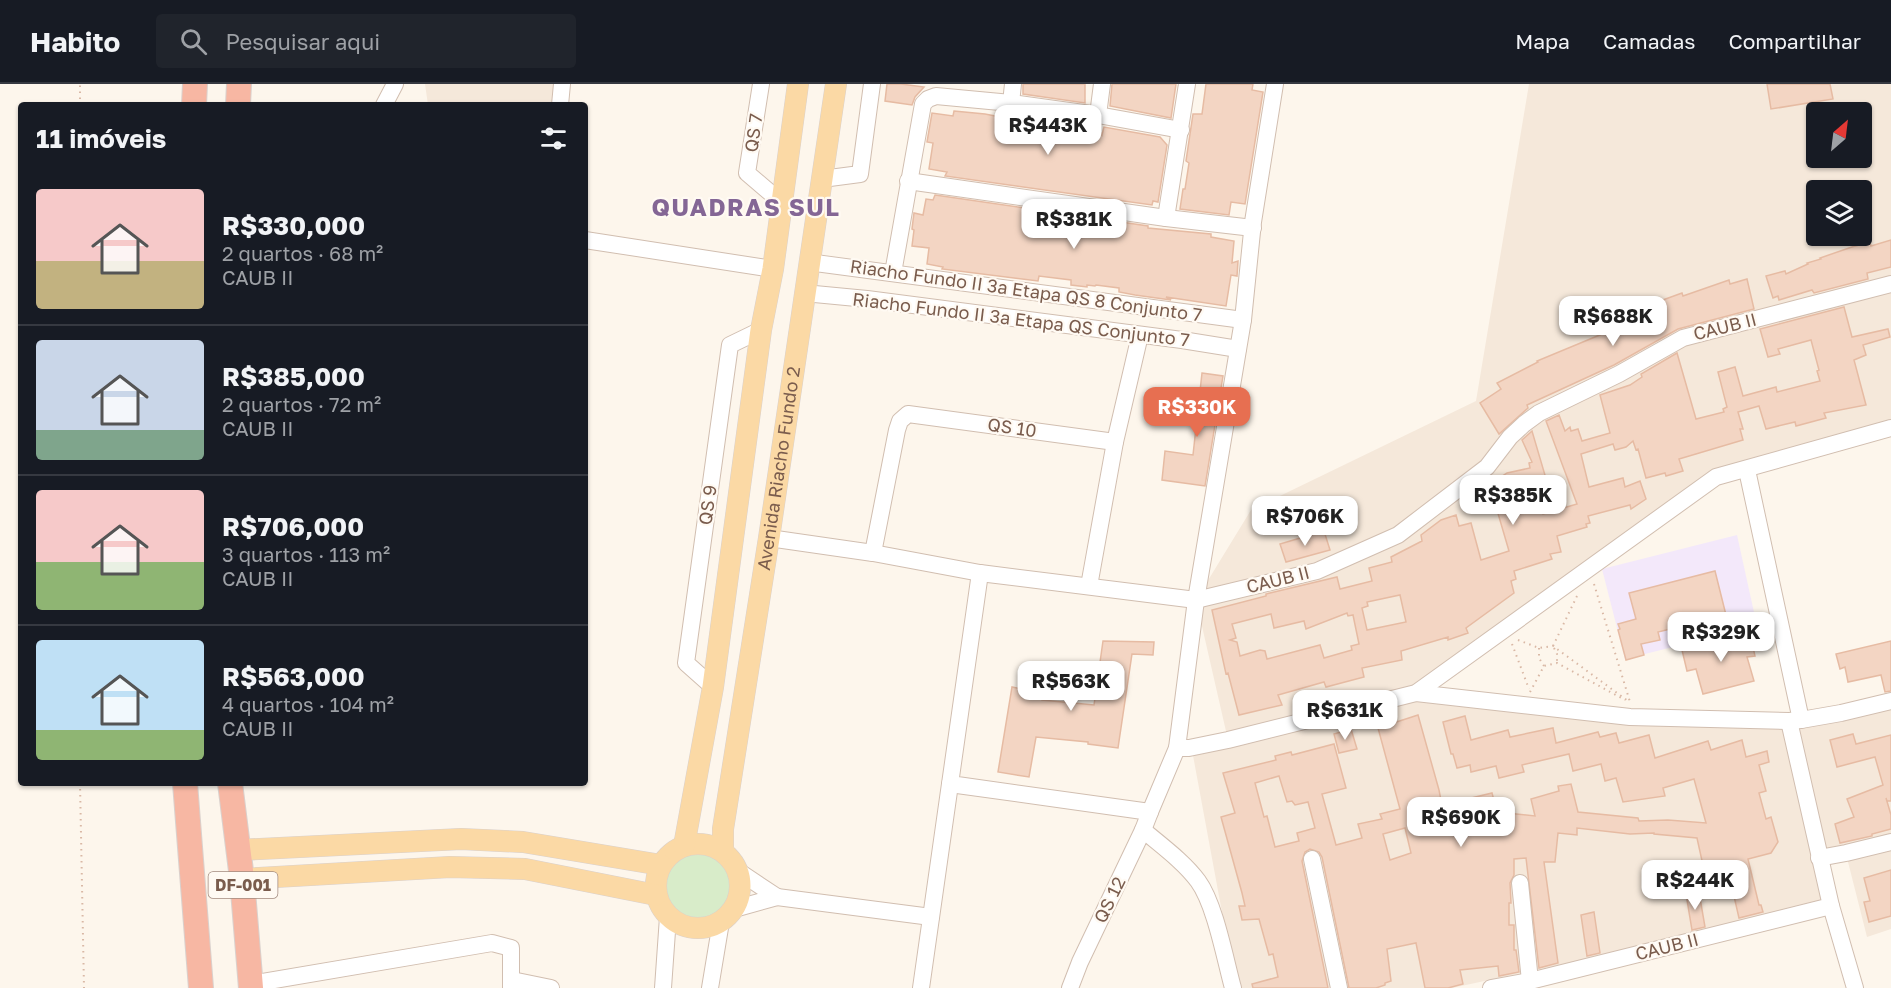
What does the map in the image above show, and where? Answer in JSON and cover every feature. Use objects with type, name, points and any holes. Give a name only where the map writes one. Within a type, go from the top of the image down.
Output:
[{"type":"highway","points":[[194,102],[195,84]]},
{"type":"highway","points":[[238,102],[239,84]]},
{"type":"highway","name":"DF-001","points":[[185,786],[201,988]]},
{"type":"highway","name":"DF-001","points":[[230,786],[242,879],[251,986]]},
{"type":"main road","name":"Avenida Riacho Fundo 2","points":[[684,846],[713,687],[761,330],[772,269],[798,84]]},
{"type":"main road","name":"Avenida Riacho Fundo 2","points":[[723,851],[723,829],[769,538],[836,84]]},
{"type":"main road","points":[[238,850],[461,839],[523,842],[661,865]]},
{"type":"main road","points":[[697,843],[711,845],[723,851],[738,871],[741,884],[740,897],[728,916],[708,928],[694,929],[680,925],[668,917],[656,896],[655,885],[661,865],[674,850],[697,843]]},
{"type":"main road","points":[[242,879],[450,867],[525,869],[656,896]]},
{"type":"street","points":[[386,102],[395,84]]},
{"type":"street","points":[[560,102],[562,84]]},
{"type":"street","name":"QS 7","points":[[761,84],[747,174],[782,202]]},
{"type":"street","points":[[822,179],[860,174],[872,84]]},
{"type":"street","points":[[1011,103],[1013,84]]},
{"type":"street","points":[[1098,115],[1102,84]]},
{"type":"street","points":[[1166,218],[1187,84]]},
{"type":"street","points":[[769,538],[873,553],[980,573],[1196,600],[1243,320],[1253,228],[1275,84]]},
{"type":"street","points":[[893,273],[923,104],[928,99],[936,96],[1011,103],[1098,115],[1180,130]]},
{"type":"street","points":[[908,181],[1166,218],[1253,228]]},
{"type":"street","points":[[588,240],[772,269]]},
{"type":"street","name":"Riacho Fundo II 3ª Etapa QS 8 Conjunto 7","points":[[808,262],[1243,320]]},
{"type":"street","points":[[867,270],[865,289],[867,299]]},
{"type":"street","name":"CAUB II","points":[[1196,600],[1317,571],[1398,535],[1487,467],[1510,437],[1539,413],[1619,374],[1683,338],[1891,284]]},
{"type":"street","name":"Riacho Fundo II 3ª Etapa QS Conjunto 7","points":[[804,293],[867,299],[1238,349]]},
{"type":"street","points":[[1182,340],[1187,324],[1186,312]]},
{"type":"street","name":"QS 9","points":[[713,687],[686,663],[730,345],[761,330]]},
{"type":"street","points":[[1089,586],[1115,442],[1140,335]]},
{"type":"street","name":"QS 10","points":[[873,553],[897,430],[900,421],[908,414],[1115,442]]},
{"type":"street","points":[[1416,693],[1716,477],[1891,428]]},
{"type":"street","points":[[1747,470],[1820,858],[1831,906],[1855,988]]},
{"type":"street","points":[[921,988],[980,573]]},
{"type":"street","name":"QS 12","points":[[1070,988],[1080,962],[1143,831],[1177,748],[1196,600]]},
{"type":"street","points":[[1177,748],[1189,748],[1228,740],[1416,693],[1630,717],[1795,721],[1891,701]]},
{"type":"street","points":[[950,784],[1150,812]]},
{"type":"street","points":[[1143,831],[1182,864],[1209,899],[1233,988]]},
{"type":"street","points":[[1820,858],[1891,842]]},
{"type":"street","points":[[1312,859],[1339,988]]},
{"type":"street","points":[[738,871],[777,897],[931,917]]},
{"type":"street","points":[[1520,883],[1530,981]]},
{"type":"street","points":[[710,988],[728,916],[777,897]]},
{"type":"street","name":"CAUB II","points":[[1491,988],[1530,981],[1831,906]]},
{"type":"street","points":[[663,988],[668,917]]},
{"type":"street","points":[[251,986],[492,943],[511,948],[512,984],[550,988]]},
{"type":"path","points":[[80,84],[80,102]]},
{"type":"path","points":[[1593,582],[1630,702]]},
{"type":"path","points":[[1553,646],[1579,592]]},
{"type":"path","points":[[1509,636],[1539,648],[1553,646],[1630,702],[1557,663],[1544,666],[1530,692],[1509,636]]},
{"type":"path","points":[[1553,646],[1557,654],[1557,663]]},
{"type":"path","points":[[1539,648],[1539,658],[1544,666]]},
{"type":"path","points":[[1619,701],[1630,702]]},
{"type":"path","points":[[80,786],[84,988]]},
{"type":"shaded area","points":[[425,84],[565,84],[564,102],[428,102]]},
{"type":"shaded area","points":[[1529,84],[1891,84],[1891,430],[1714,476],[1417,693],[1789,721],[1891,692],[1891,929],[1867,937],[1846,854],[1820,858],[1831,906],[1452,988],[1236,988],[1192,750],[1228,740],[1196,600],[1251,510],[1476,401]],"holes":[[[1390,538],[1317,571],[1208,596]]]},
{"type":"shaded area","points":[[1737,535],[1757,626],[1625,659],[1602,569]]},
{"type":"green space","points":[[692,854],[704,854],[721,863],[728,874],[730,886],[728,898],[721,909],[704,918],[692,918],[680,913],[671,904],[666,892],[666,880],[671,868],[680,859]]},
{"type":"building","points":[[887,84],[924,87],[915,97],[912,105],[885,101]]},
{"type":"building","points":[[1023,84],[1085,84],[1085,103],[1023,94]]},
{"type":"building","points":[[1112,84],[1176,84],[1171,118],[1110,106]]},
{"type":"building","points":[[1206,84],[1253,84],[1252,90],[1263,92],[1245,204],[1231,202],[1229,215],[1180,209],[1189,163],[1186,161],[1193,114],[1202,114]]},
{"type":"building","points":[[1767,84],[1830,84],[1833,99],[1771,109]]},
{"type":"building","points":[[954,111],[1011,119],[1012,114],[1068,121],[1063,126],[1100,131],[1102,135],[1104,127],[1160,137],[1167,145],[1158,202],[1153,201],[1152,205],[945,176],[947,172],[929,169],[933,143],[927,142],[932,113],[953,116]]},
{"type":"building","points":[[935,195],[1148,226],[1148,228],[1211,234],[1211,237],[1234,241],[1232,263],[1238,261],[1237,276],[1231,275],[1226,306],[1135,295],[1119,292],[1119,288],[1071,285],[1071,280],[1039,276],[1038,281],[942,269],[943,267],[927,264],[929,248],[912,246],[914,213],[923,215],[926,199],[933,200]]},
{"type":"building","points":[[1891,240],[1891,267],[1867,273],[1868,279],[1814,293],[1812,290],[1779,300],[1778,296],[1773,298],[1766,276],[1785,271],[1786,274],[1807,263],[1852,247],[1872,246]]},
{"type":"building","points":[[1747,279],[1754,309],[1678,329],[1614,365],[1527,405],[1528,408],[1499,434],[1480,403],[1501,389],[1497,383],[1537,361],[1607,332],[1605,327],[1638,309],[1682,293],[1683,296],[1729,280],[1730,284]]},
{"type":"building","points":[[1844,307],[1852,337],[1888,329],[1890,337],[1863,345],[1866,355],[1854,360],[1866,405],[1824,413],[1826,418],[1796,426],[1795,422],[1766,429],[1759,406],[1738,412],[1743,429],[1740,429],[1743,440],[1679,459],[1683,471],[1666,476],[1665,473],[1646,478],[1638,449],[1636,450],[1633,441],[1626,447],[1615,450],[1613,444],[1581,454],[1589,487],[1623,478],[1625,487],[1640,481],[1646,499],[1631,509],[1630,505],[1588,516],[1590,523],[1586,524],[1587,527],[1557,536],[1561,552],[1550,554],[1552,559],[1514,571],[1516,579],[1511,581],[1514,593],[1466,628],[1468,633],[1401,651],[1402,660],[1362,668],[1364,677],[1326,687],[1324,682],[1278,695],[1282,705],[1239,715],[1228,673],[1226,674],[1212,610],[1337,577],[1340,589],[1372,581],[1369,568],[1392,562],[1391,557],[1422,541],[1421,535],[1441,520],[1456,515],[1459,526],[1471,523],[1481,560],[1509,551],[1497,510],[1489,512],[1483,489],[1507,473],[1530,468],[1529,463],[1532,462],[1522,440],[1532,431],[1547,482],[1535,485],[1543,514],[1577,504],[1546,421],[1559,415],[1565,431],[1570,427],[1571,431],[1578,429],[1582,441],[1610,433],[1600,395],[1630,385],[1642,377],[1641,374],[1677,353],[1696,419],[1724,412],[1723,409],[1727,407],[1718,372],[1735,367],[1743,396],[1776,387],[1777,392],[1820,381],[1811,340],[1778,349],[1780,354],[1768,357],[1760,329]],"holes":[[[1400,595],[1406,622],[1367,630],[1362,608],[1368,606],[1367,602]],[[1347,613],[1348,616],[1353,615],[1359,644],[1351,646],[1352,650],[1324,658],[1320,645],[1267,659],[1265,651],[1260,650],[1240,656],[1237,642],[1230,640],[1236,638],[1232,624],[1271,614],[1274,628],[1304,621],[1306,629]]]},
{"type":"building","points":[[1202,373],[1223,376],[1205,486],[1162,480],[1165,451],[1193,455]]},
{"type":"building","points":[[1324,531],[1330,550],[1286,562],[1280,544]]},
{"type":"building","points":[[1715,571],[1726,615],[1658,632],[1660,640],[1641,644],[1644,655],[1626,660],[1618,624],[1636,619],[1629,593]]},
{"type":"building","points":[[1750,634],[1755,656],[1747,657],[1754,681],[1703,694],[1696,669],[1687,671],[1682,650]]},
{"type":"building","points":[[1103,641],[1154,642],[1153,655],[1132,654],[1118,748],[1088,744],[1088,742],[1036,737],[1029,777],[998,772],[1012,687],[1043,693],[1042,700],[1094,705]]},
{"type":"building","points":[[1891,641],[1891,691],[1885,692],[1881,675],[1848,682],[1845,667],[1840,669],[1836,654]]},
{"type":"building","points":[[1418,715],[1444,816],[1461,817],[1475,813],[1471,798],[1492,793],[1497,812],[1535,816],[1531,799],[1559,791],[1558,786],[1571,784],[1578,812],[1638,818],[1639,821],[1668,820],[1706,823],[1694,779],[1663,788],[1665,796],[1623,802],[1616,778],[1605,781],[1601,764],[1573,771],[1569,754],[1522,765],[1524,772],[1499,778],[1496,766],[1471,772],[1470,765],[1457,768],[1443,722],[1465,716],[1471,740],[1508,730],[1510,737],[1553,728],[1556,743],[1598,732],[1600,737],[1616,733],[1619,743],[1649,735],[1655,758],[1708,741],[1711,750],[1742,740],[1746,757],[1767,751],[1769,762],[1759,765],[1766,791],[1759,793],[1766,819],[1771,817],[1778,842],[1771,853],[1748,859],[1759,905],[1763,912],[1739,918],[1731,883],[1708,888],[1697,838],[1577,828],[1577,835],[1558,833],[1555,862],[1544,862],[1558,963],[1539,968],[1526,858],[1514,859],[1514,875],[1510,883],[1509,925],[1514,925],[1514,950],[1516,950],[1519,972],[1499,976],[1498,966],[1460,970],[1463,984],[1448,988],[1425,988],[1416,943],[1387,949],[1391,981],[1376,988],[1349,988],[1322,857],[1319,852],[1310,849],[1305,852],[1302,861],[1328,988],[1253,988],[1252,984],[1278,977],[1273,954],[1269,955],[1259,919],[1242,920],[1239,906],[1245,906],[1221,817],[1235,813],[1223,773],[1276,760],[1275,756],[1291,752],[1292,755],[1334,744],[1346,788],[1322,794],[1336,845],[1362,838],[1358,824],[1382,819],[1380,814],[1400,809],[1378,728]],"holes":[[[1279,776],[1287,802],[1292,801],[1295,805],[1308,802],[1315,828],[1297,833],[1299,841],[1275,847],[1255,783]],[[1405,828],[1411,853],[1390,860],[1383,834]]]},
{"type":"building","points":[[1351,729],[1357,749],[1339,753],[1334,734]]},
{"type":"building","points":[[1853,734],[1856,744],[1891,735],[1891,801],[1887,801],[1886,798],[1891,815],[1891,829],[1840,843],[1835,824],[1854,817],[1847,799],[1883,785],[1875,757],[1837,767],[1830,740]]},
{"type":"building","points":[[1891,870],[1891,916],[1869,922],[1864,902],[1870,901],[1864,878]]},
{"type":"building","points":[[1699,892],[1705,927],[1692,930],[1686,894]]},
{"type":"building","points":[[1594,912],[1600,953],[1587,956],[1581,915]]},
{"type":"district","name":"QUADRAS SUL","points":[[746,208]]}]
